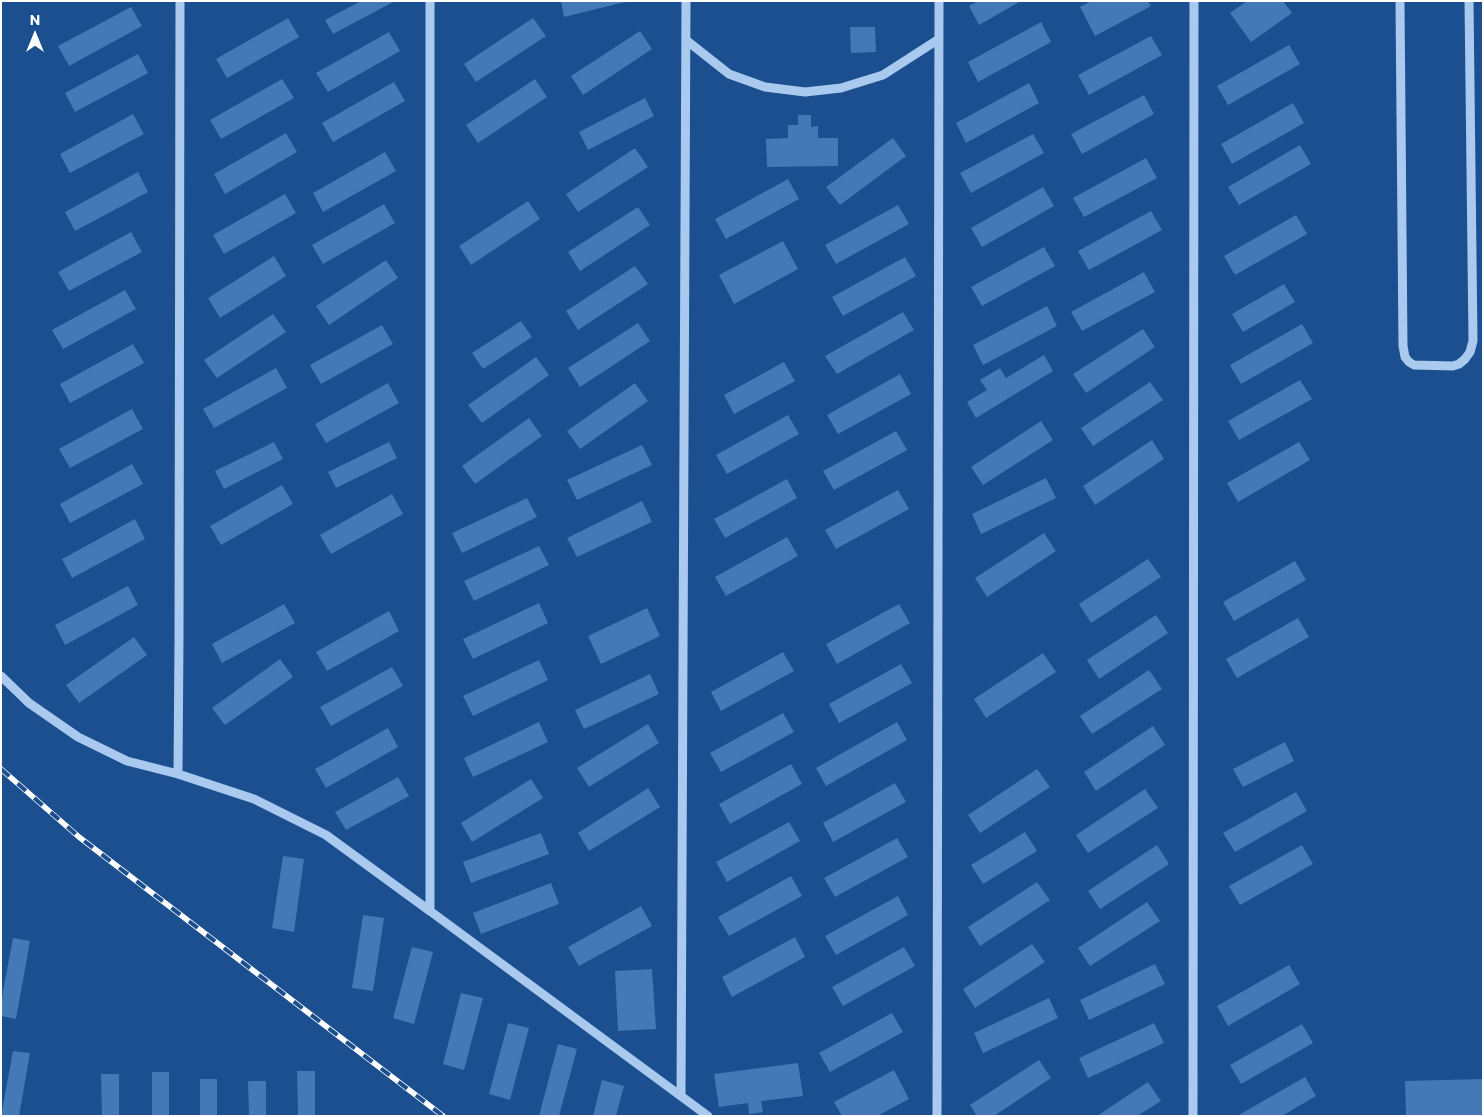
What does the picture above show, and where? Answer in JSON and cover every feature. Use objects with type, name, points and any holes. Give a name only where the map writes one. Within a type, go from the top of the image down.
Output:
[{"type":"lane","points":[[178,774],[180,1]]},
{"type":"lane","points":[[430,1],[430,911]]},
{"type":"lane","points":[[681,1096],[686,1]]},
{"type":"lane","points":[[938,1116],[940,1]]},
{"type":"lane","points":[[1193,1116],[1194,1]]},
{"type":"lane","points":[[1400,1],[1403,346],[1405,356],[1414,365],[1453,366],[1465,359],[1470,352],[1473,341],[1469,1]]},
{"type":"lane","points":[[686,40],[729,74],[765,87],[805,92],[841,88],[883,75],[940,39]]},
{"type":"lane","points":[[1,676],[29,703],[78,737],[127,761],[178,774],[254,799],[326,835],[708,1116]]},
{"type":"building","points":[[361,1],[395,1],[333,34],[325,20]]},
{"type":"building","points":[[561,1],[625,1],[625,2],[564,17]]},
{"type":"building","points":[[978,1],[1021,1],[979,25],[969,6]]},
{"type":"building","points":[[1091,1],[1148,1],[1151,6],[1095,36],[1080,7]]},
{"type":"building","points":[[1247,1],[1283,1],[1292,13],[1251,42],[1230,13]]},
{"type":"building","points":[[131,7],[142,26],[69,66],[58,46]]},
{"type":"building","points":[[288,18],[299,37],[227,78],[216,59]]},
{"type":"building","points":[[533,18],[546,36],[476,82],[464,64]]},
{"type":"building","points":[[1041,22],[1051,42],[978,82],[968,62]]},
{"type":"building","points":[[850,27],[875,27],[876,52],[851,53]]},
{"type":"building","points":[[640,31],[652,49],[583,95],[571,76]]},
{"type":"building","points":[[389,32],[400,51],[328,92],[316,73]]},
{"type":"building","points":[[1151,36],[1162,55],[1089,95],[1078,75]]},
{"type":"building","points":[[1289,45],[1300,64],[1228,105],[1217,86]]},
{"type":"building","points":[[138,54],[148,73],[75,112],[65,93]]},
{"type":"building","points":[[282,79],[294,98],[221,139],[210,120]]},
{"type":"building","points":[[535,79],[547,97],[478,143],[466,125]]},
{"type":"building","points":[[394,82],[405,101],[333,142],[322,123]]},
{"type":"building","points":[[1029,83],[1039,103],[966,143],[956,123]]},
{"type":"building","points":[[1144,95],[1154,114],[1082,154],[1071,134]]},
{"type":"building","points":[[645,98],[654,116],[588,150],[579,132]]},
{"type":"building","points":[[1293,103],[1304,123],[1232,164],[1221,144]]},
{"type":"building","points":[[133,114],[144,134],[70,173],[60,154]]},
{"type":"building","points":[[798,115],[811,115],[811,127],[818,126],[818,138],[838,138],[838,166],[767,167],[766,139],[788,138],[788,125],[798,125]]},
{"type":"building","points":[[286,133],[297,152],[225,194],[214,174]]},
{"type":"building","points":[[1033,134],[1044,153],[971,193],[960,173]]},
{"type":"building","points":[[893,138],[906,156],[840,205],[826,187]]},
{"type":"building","points":[[1300,145],[1311,164],[1239,205],[1228,187]]},
{"type":"building","points":[[635,148],[648,167],[578,212],[566,194]]},
{"type":"building","points":[[385,152],[396,171],[323,212],[313,193]]},
{"type":"building","points":[[1146,158],[1157,178],[1084,217],[1073,198]]},
{"type":"building","points":[[138,172],[148,192],[75,231],[65,212]]},
{"type":"building","points":[[788,179],[799,199],[726,239],[715,219]]},
{"type":"building","points":[[1043,187],[1054,206],[982,247],[971,228]]},
{"type":"building","points":[[285,194],[296,213],[224,254],[213,235]]},
{"type":"building","points":[[528,201],[540,219],[471,265],[459,246]]},
{"type":"building","points":[[384,204],[395,223],[323,264],[312,245]]},
{"type":"building","points":[[898,205],[909,224],[836,264],[825,245]]},
{"type":"building","points":[[638,207],[650,225],[580,271],[568,252]]},
{"type":"building","points":[[1151,211],[1162,230],[1089,270],[1078,251]]},
{"type":"building","points":[[1296,215],[1307,234],[1235,275],[1224,256]]},
{"type":"building","points":[[131,232],[142,252],[69,291],[58,272]]},
{"type":"building","points":[[783,241],[798,269],[734,304],[719,275]]},
{"type":"building","points":[[1044,247],[1055,266],[982,306],[971,287]]},
{"type":"building","points":[[274,256],[286,276],[220,318],[208,298]]},
{"type":"building","points":[[905,257],[916,276],[843,316],[832,297]]},
{"type":"building","points":[[386,260],[398,278],[329,325],[316,306]]},
{"type":"building","points":[[635,266],[648,284],[578,330],[566,311]]},
{"type":"building","points":[[1144,272],[1155,292],[1082,331],[1071,312]]},
{"type":"building","points":[[1284,284],[1295,302],[1243,332],[1232,314]]},
{"type":"building","points":[[125,290],[136,309],[63,349],[52,330]]},
{"type":"building","points":[[1047,306],[1057,326],[983,365],[973,345]]},
{"type":"building","points":[[903,312],[914,330],[837,374],[825,356]]},
{"type":"building","points":[[273,314],[286,332],[217,378],[204,360]]},
{"type":"building","points":[[521,321],[532,337],[483,369],[472,353]]},
{"type":"building","points":[[638,323],[650,341],[580,387],[568,368]]},
{"type":"building","points":[[1302,324],[1313,343],[1241,384],[1230,365]]},
{"type":"building","points":[[382,325],[393,344],[321,384],[310,365]]},
{"type":"building","points":[[1143,329],[1155,347],[1086,393],[1073,374]]},
{"type":"building","points":[[133,344],[144,363],[70,403],[60,384]]},
{"type":"building","points":[[1044,355],[1053,371],[976,418],[967,402],[987,390],[980,380],[1000,368],[1006,378]]},
{"type":"building","points":[[536,357],[549,375],[482,423],[468,405]]},
{"type":"building","points":[[784,362],[795,381],[734,414],[724,395]]},
{"type":"building","points":[[276,368],[287,388],[214,428],[203,409]]},
{"type":"building","points":[[900,374],[911,394],[838,434],[827,415]]},
{"type":"building","points":[[1300,380],[1312,399],[1239,440],[1228,421]]},
{"type":"building","points":[[1150,382],[1163,400],[1093,446],[1081,428]]},
{"type":"building","points":[[388,383],[399,403],[326,443],[315,424]]},
{"type":"building","points":[[635,383],[648,401],[580,449],[567,431]]},
{"type":"building","points":[[132,409],[143,429],[70,468],[59,449]]},
{"type":"building","points":[[788,415],[799,434],[727,474],[716,455]]},
{"type":"building","points":[[529,418],[542,436],[475,484],[462,466]]},
{"type":"building","points":[[1041,421],[1053,440],[983,485],[971,467]]},
{"type":"building","points":[[896,431],[907,450],[834,490],[823,471]]},
{"type":"building","points":[[1152,440],[1164,459],[1095,505],[1083,486]]},
{"type":"building","points":[[274,442],[283,459],[224,489],[215,471]]},
{"type":"building","points":[[389,442],[397,458],[336,488],[328,472]]},
{"type":"building","points":[[1299,442],[1310,460],[1238,502],[1227,483]]},
{"type":"building","points":[[642,445],[652,465],[577,500],[567,480]]},
{"type":"building","points":[[132,464],[143,484],[70,523],[60,504]]},
{"type":"building","points":[[1046,478],[1056,498],[981,534],[972,514]]},
{"type":"building","points":[[787,479],[797,498],[725,538],[714,519]]},
{"type":"building","points":[[282,485],[293,504],[221,545],[210,526]]},
{"type":"building","points":[[898,490],[909,509],[836,549],[825,530]]},
{"type":"building","points":[[392,494],[403,514],[331,554],[320,535]]},
{"type":"building","points":[[527,498],[537,517],[462,553],[452,533]]},
{"type":"building","points":[[642,501],[652,522],[577,557],[567,538]]},
{"type":"building","points":[[135,519],[145,539],[72,578],[62,559]]},
{"type":"building","points":[[1044,533],[1056,551],[987,597],[975,578]]},
{"type":"building","points":[[787,537],[798,556],[726,596],[715,577]]},
{"type":"building","points":[[539,546],[549,565],[474,601],[464,581]]},
{"type":"building","points":[[1148,559],[1161,577],[1091,623],[1079,604]]},
{"type":"building","points":[[1295,561],[1306,580],[1234,621],[1223,602]]},
{"type":"building","points":[[128,586],[138,605],[65,645],[55,625]]},
{"type":"building","points":[[539,603],[548,623],[473,659],[463,639]]},
{"type":"building","points":[[284,604],[295,623],[222,663],[212,644]]},
{"type":"building","points":[[899,604],[910,623],[837,664],[826,644]]},
{"type":"building","points":[[647,608],[660,636],[601,664],[588,636]]},
{"type":"building","points":[[389,611],[399,631],[327,671],[316,652]]},
{"type":"building","points":[[1156,615],[1168,633],[1099,679],[1087,660]]},
{"type":"building","points":[[1298,618],[1309,637],[1237,678],[1226,659]]},
{"type":"building","points":[[134,637],[147,655],[79,703],[66,685]]},
{"type":"building","points":[[783,652],[794,671],[721,711],[711,692]]},
{"type":"building","points":[[1043,653],[1056,672],[986,718],[974,699]]},
{"type":"building","points":[[280,659],[293,677],[225,725],[212,708]]},
{"type":"building","points":[[539,660],[548,680],[473,716],[463,696]]},
{"type":"building","points":[[901,664],[912,683],[839,723],[829,704]]},
{"type":"building","points":[[392,667],[403,686],[331,726],[320,707]]},
{"type":"building","points":[[1149,670],[1162,689],[1092,734],[1080,716]]},
{"type":"building","points":[[650,674],[659,694],[584,729],[575,710]]},
{"type":"building","points":[[783,713],[794,732],[721,772],[710,753]]},
{"type":"building","points":[[539,722],[548,742],[473,777],[464,758]]},
{"type":"building","points":[[897,722],[907,740],[826,786],[816,768]]},
{"type":"building","points":[[648,724],[659,743],[589,787],[577,768]]},
{"type":"building","points":[[1153,726],[1165,745],[1096,791],[1084,772]]},
{"type":"building","points":[[388,728],[398,747],[326,788],[315,769]]},
{"type":"building","points":[[1285,742],[1294,761],[1243,787],[1233,769]]},
{"type":"building","points":[[791,764],[802,784],[730,824],[719,804]]},
{"type":"building","points":[[1037,769],[1050,787],[980,833],[968,815]]},
{"type":"building","points":[[398,777],[409,796],[346,830],[335,812]]},
{"type":"building","points":[[531,779],[543,798],[472,842],[461,823]]},
{"type":"building","points":[[895,783],[906,802],[833,842],[823,823]]},
{"type":"building","points":[[648,788],[660,807],[589,851],[578,833]]},
{"type":"building","points":[[1145,789],[1158,808],[1088,853],[1076,835]]},
{"type":"building","points":[[1296,792],[1307,811],[1235,852],[1223,833]]},
{"type":"building","points":[[789,822],[800,841],[727,882],[716,862]]},
{"type":"building","points":[[1025,832],[1037,851],[983,884],[971,865]]},
{"type":"building","points":[[541,833],[549,854],[471,883],[463,862]]},
{"type":"building","points":[[897,838],[908,857],[835,897],[824,878]]},
{"type":"building","points":[[1157,845],[1169,864],[1100,909],[1088,891]]},
{"type":"building","points":[[1302,845],[1313,864],[1240,905],[1229,886]]},
{"type":"building","points":[[283,856],[304,859],[294,932],[272,928]]},
{"type":"building","points":[[791,876],[802,896],[729,936],[718,917]]},
{"type":"building","points":[[1037,882],[1050,900],[980,946],[968,927]]},
{"type":"building","points":[[551,883],[559,904],[481,934],[473,913]]},
{"type":"building","points":[[898,896],[908,915],[836,955],[825,936]]},
{"type":"building","points":[[1147,902],[1160,921],[1090,966],[1078,948]]},
{"type":"building","points":[[641,906],[652,926],[579,966],[568,947]]},
{"type":"building","points":[[363,915],[384,918],[373,991],[352,988]]},
{"type":"building","points":[[795,937],[805,957],[732,997],[722,977]]},
{"type":"building","points":[[13,938],[30,941],[16,1019],[1,1016],[1,1002]]},
{"type":"building","points":[[1032,944],[1045,962],[975,1008],[963,989]]},
{"type":"building","points":[[412,947],[433,952],[414,1024],[393,1018]]},
{"type":"building","points":[[904,947],[915,966],[843,1006],[832,987]]},
{"type":"building","points":[[1155,964],[1165,984],[1089,1020],[1080,1000]]},
{"type":"building","points":[[1289,965],[1300,984],[1228,1026],[1217,1006]]},
{"type":"building","points":[[652,969],[656,1029],[618,1031],[615,971]]},
{"type":"building","points":[[461,993],[483,998],[464,1070],[443,1064]]},
{"type":"building","points":[[1049,998],[1058,1018],[983,1053],[974,1033]]},
{"type":"building","points":[[892,1013],[903,1032],[830,1072],[819,1053]]},
{"type":"building","points":[[508,1023],[529,1028],[510,1100],[489,1094]]},
{"type":"building","points":[[1154,1023],[1164,1043],[1088,1078],[1079,1058]]},
{"type":"building","points":[[1302,1024],[1313,1043],[1241,1084],[1230,1065]]},
{"type":"building","points":[[558,1044],[577,1049],[559,1116],[539,1116]]},
{"type":"building","points":[[13,1051],[30,1053],[19,1116],[1,1116]]},
{"type":"building","points":[[1039,1060],[1051,1078],[994,1116],[977,1116],[970,1105]]},
{"type":"building","points":[[798,1063],[803,1096],[761,1101],[763,1112],[749,1114],[748,1103],[719,1107],[714,1074]]},
{"type":"building","points":[[894,1070],[909,1099],[877,1116],[842,1116],[834,1102]]},
{"type":"building","points":[[297,1071],[315,1071],[315,1116],[298,1116]]},
{"type":"building","points":[[152,1072],[169,1072],[169,1116],[152,1116]]},
{"type":"building","points":[[101,1074],[119,1074],[119,1116],[102,1116]]},
{"type":"building","points":[[1305,1077],[1316,1096],[1282,1116],[1237,1116]]},
{"type":"building","points":[[200,1079],[217,1079],[217,1116],[200,1116]]},
{"type":"building","points":[[1483,1079],[1483,1116],[1406,1116],[1405,1081]]},
{"type":"building","points":[[602,1080],[624,1086],[616,1116],[593,1116]]},
{"type":"building","points":[[248,1081],[266,1081],[266,1116],[249,1116]]},
{"type":"building","points":[[1148,1082],[1161,1101],[1137,1116],[1097,1116]]},
{"type":"railway","points":[[1,769],[79,837],[443,1116]]}]
